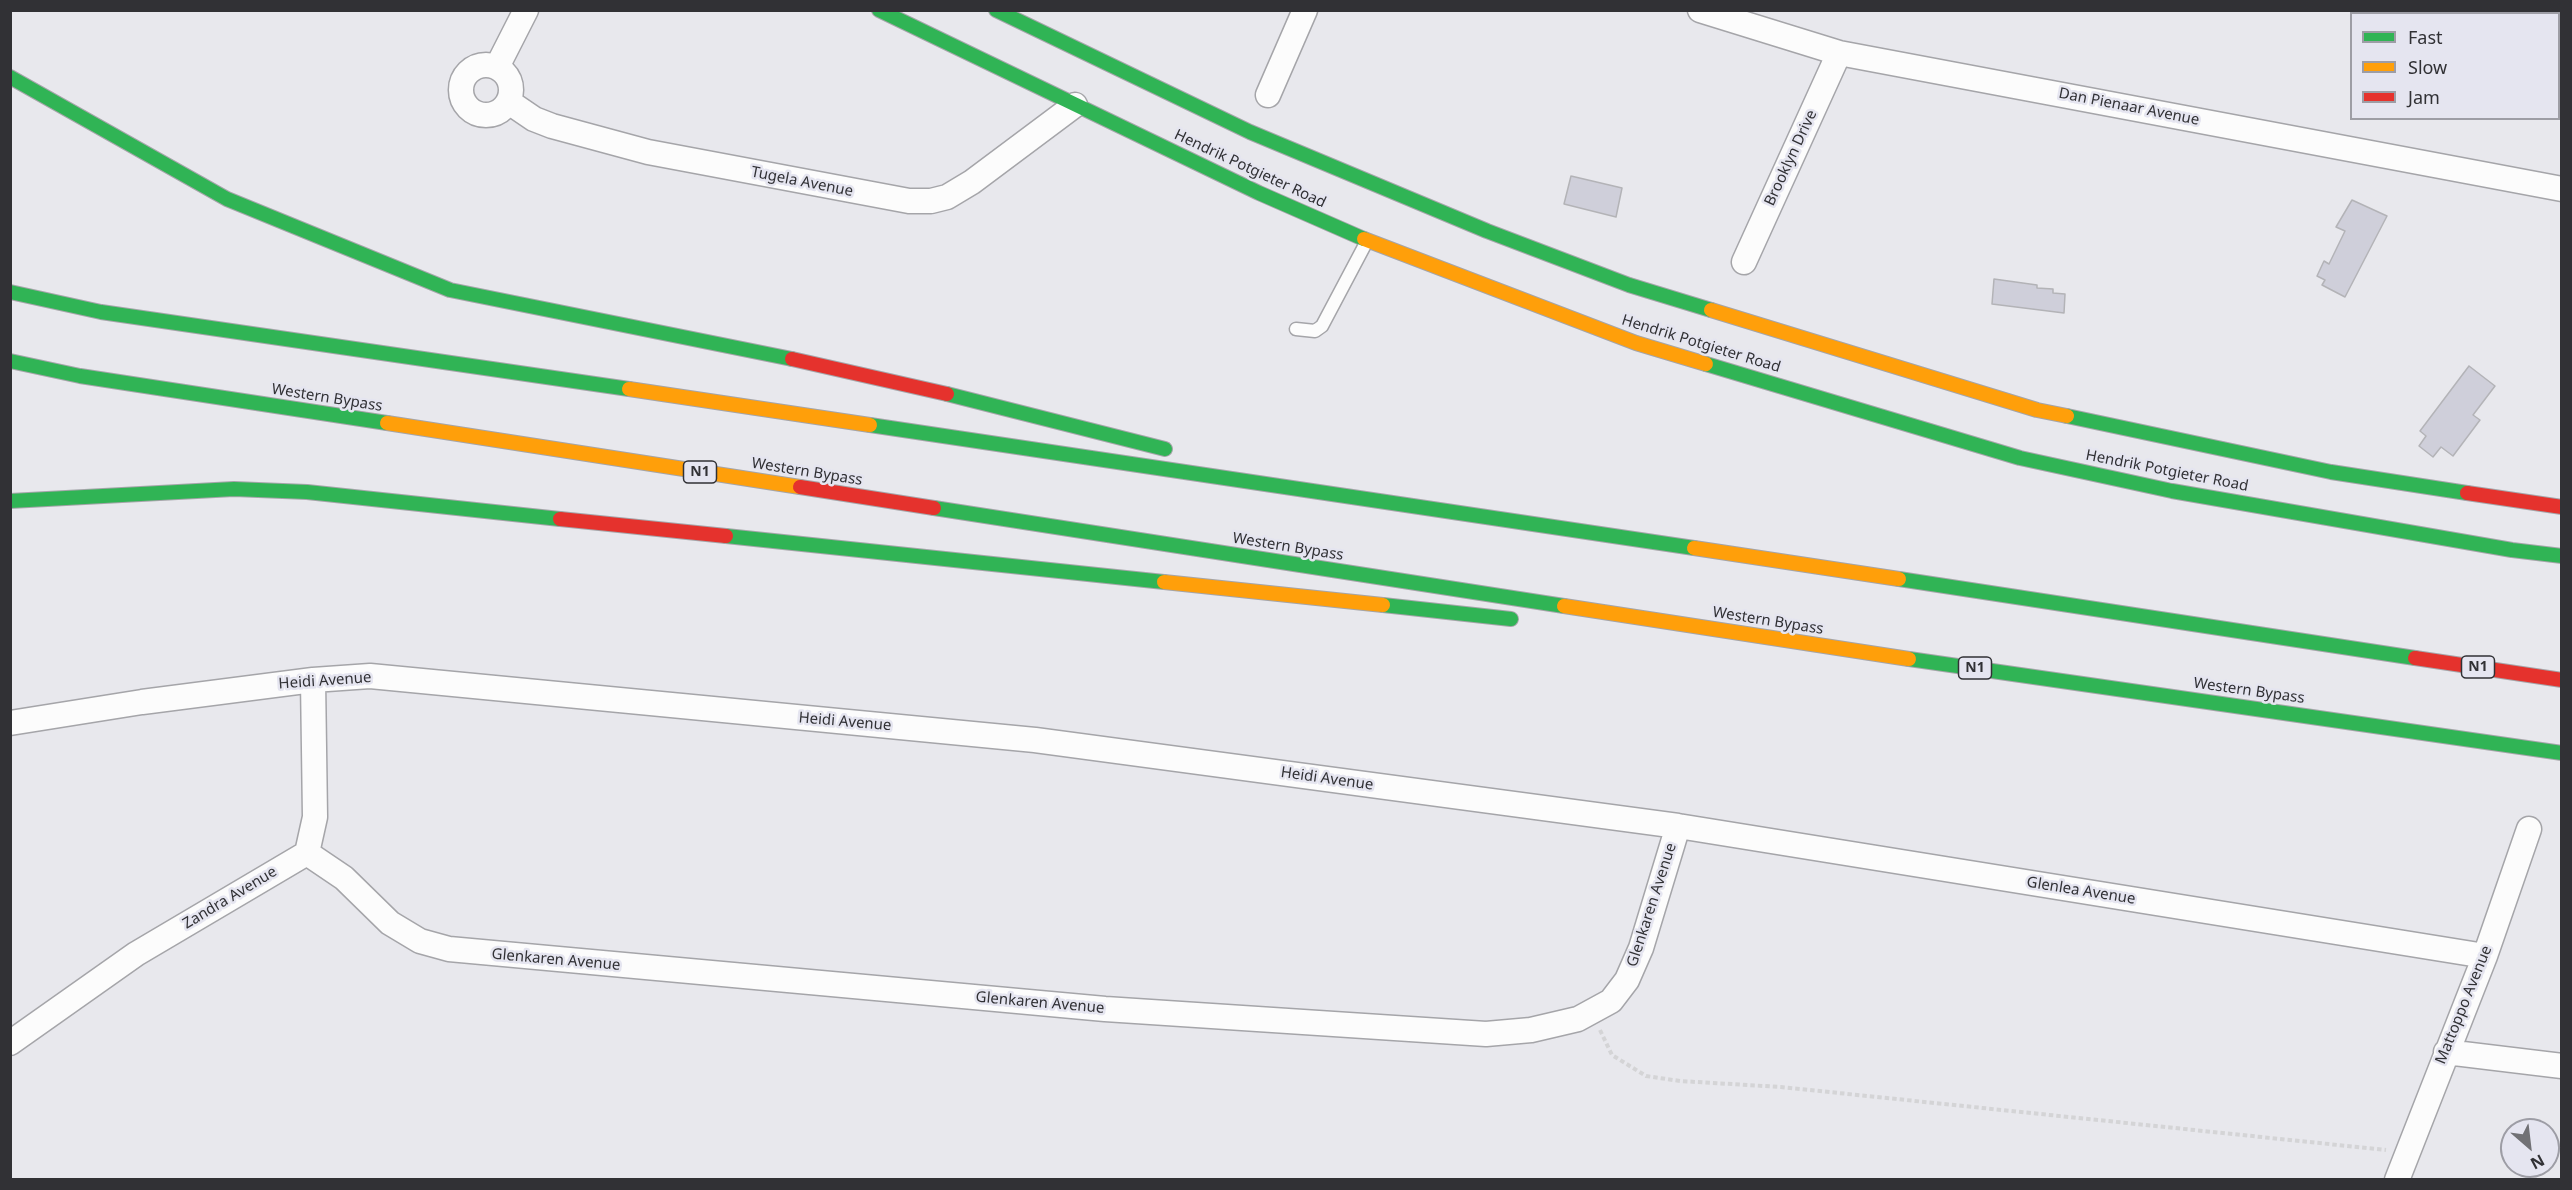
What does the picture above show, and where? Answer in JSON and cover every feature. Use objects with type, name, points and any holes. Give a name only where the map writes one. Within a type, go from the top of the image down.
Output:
[{"type":"main road","name":"Hendrik Potgieter Road","points":[[879,10],[1259,193],[1367,240],[1636,343],[2020,458],[2172,491],[2512,550],[2562,556]]},
{"type":"main road","name":"Hendrik Potgieter Road","points":[[996,10],[1250,132],[1487,231],[1629,285],[2037,410],[2331,472],[2562,507]]},
{"type":"main road","points":[[10,77],[227,199],[450,290],[869,375],[1178,452]]},
{"type":"main road","name":"N1","points":[[10,292],[101,312],[1350,495],[2562,680]]},
{"type":"main road","name":"Western Bypass","points":[[10,361],[103,380],[1869,653],[2562,753]]},
{"type":"main road","points":[[1224,464],[1350,495]]},
{"type":"main road","points":[[10,501],[234,489],[307,492],[429,503],[1525,620]]},
{"type":"main road","points":[[1620,629],[1869,653]]},
{"type":"street","points":[[497,67],[526,10]]},
{"type":"street","points":[[1268,95],[1305,10]]},
{"type":"street","name":"Dan Pienaar Avenue","points":[[1700,10],[1839,53],[2562,189]]},
{"type":"street","name":"Brooklyn Drive","points":[[1744,262],[1839,53]]},
{"type":"street","points":[[478,66],[497,67],[511,82],[512,92],[509,102],[503,110],[494,115],[484,116],[475,113],[462,99],[461,89],[470,72],[478,66]]},
{"type":"street","name":"Tugela Avenue","points":[[509,102],[534,119],[552,126],[648,152],[909,201],[931,201],[948,197],[972,182],[1076,105]]},
{"type":"street","name":"Heidi Avenue","points":[[10,723],[142,702],[314,680],[370,676],[1035,740],[1678,826]]},
{"type":"street","points":[[307,853],[315,817],[314,680]]},
{"type":"street","name":"Glenlea Avenue","points":[[1678,826],[2485,956]]},
{"type":"street","name":"Glenkaren Avenue","points":[[307,853],[344,878],[400,929],[420,941],[449,949],[1105,1009],[1486,1034],[1531,1030],[1578,1019],[1611,1001],[1628,980],[1641,948],[1678,826]]},
{"type":"street","name":"Mattoppo Avenue","points":[[2397,1179],[2485,956],[2529,829]]},
{"type":"street","name":"Zandra Avenue","points":[[10,1043],[136,954],[307,853]]},
{"type":"street","points":[[2446,1052],[2562,1066]]},
{"type":"lane","points":[[1296,329],[1315,331],[1322,326],[1367,240]]},
{"type":"path","points":[[1591,1012],[1612,1055],[1646,1076],[1680,1081],[1781,1087],[2408,1152]]},
{"type":"building","points":[[1571,176],[1622,188],[1616,217],[1564,204]]},
{"type":"building","points":[[2352,200],[2387,216],[2345,297],[2322,285],[2325,280],[2317,276],[2324,261],[2329,264],[2345,231],[2336,227]]},
{"type":"building","points":[[1994,279],[2037,285],[2037,288],[2053,289],[2053,293],[2065,294],[2064,313],[1992,304]]},
{"type":"building","points":[[2469,366],[2495,386],[2473,415],[2480,420],[2453,456],[2441,447],[2433,457],[2419,446],[2426,436],[2420,431]]},
{"type":"traffic: fast","points":[[879,10],[1259,193],[1364,239]]},
{"type":"traffic: fast","points":[[996,10],[1250,132],[1487,231],[1629,285],[1711,310]]},
{"type":"traffic: fast","points":[[10,77],[227,199],[450,290],[792,359]]},
{"type":"traffic: fast","points":[[10,292],[101,312],[629,389]]},
{"type":"traffic: fast","points":[[10,361],[80,376],[387,423]]},
{"type":"traffic: fast","points":[[1706,364],[2020,458],[2172,491],[2512,550],[2562,556]]},
{"type":"traffic: fast","points":[[947,394],[1165,449]]},
{"type":"traffic: fast","points":[[2067,416],[2331,472],[2467,493]]},
{"type":"traffic: fast","points":[[870,425],[1694,548]]},
{"type":"traffic: fast","points":[[10,501],[234,489],[307,492],[560,519]]},
{"type":"traffic: fast","points":[[934,508],[1564,606]]},
{"type":"traffic: fast","points":[[726,536],[1164,582]]},
{"type":"traffic: fast","points":[[1899,579],[2415,658]]},
{"type":"traffic: fast","points":[[1383,605],[1511,619]]},
{"type":"traffic: fast","points":[[1909,659],[2562,753]]},
{"type":"traffic: slow","points":[[1364,239],[1636,343],[1706,364]]},
{"type":"traffic: slow","points":[[1711,310],[2037,410],[2067,416]]},
{"type":"traffic: slow","points":[[629,389],[870,425]]},
{"type":"traffic: slow","points":[[387,423],[800,487]]},
{"type":"traffic: slow","points":[[1694,548],[1899,579]]},
{"type":"traffic: slow","points":[[1164,582],[1383,605]]},
{"type":"traffic: slow","points":[[1564,606],[1909,659]]},
{"type":"traffic: jam","points":[[792,359],[947,394]]},
{"type":"traffic: jam","points":[[800,487],[934,508]]},
{"type":"traffic: jam","points":[[2467,493],[2562,507]]},
{"type":"traffic: jam","points":[[560,519],[726,536]]},
{"type":"traffic: jam","points":[[2415,658],[2562,680]]}]
